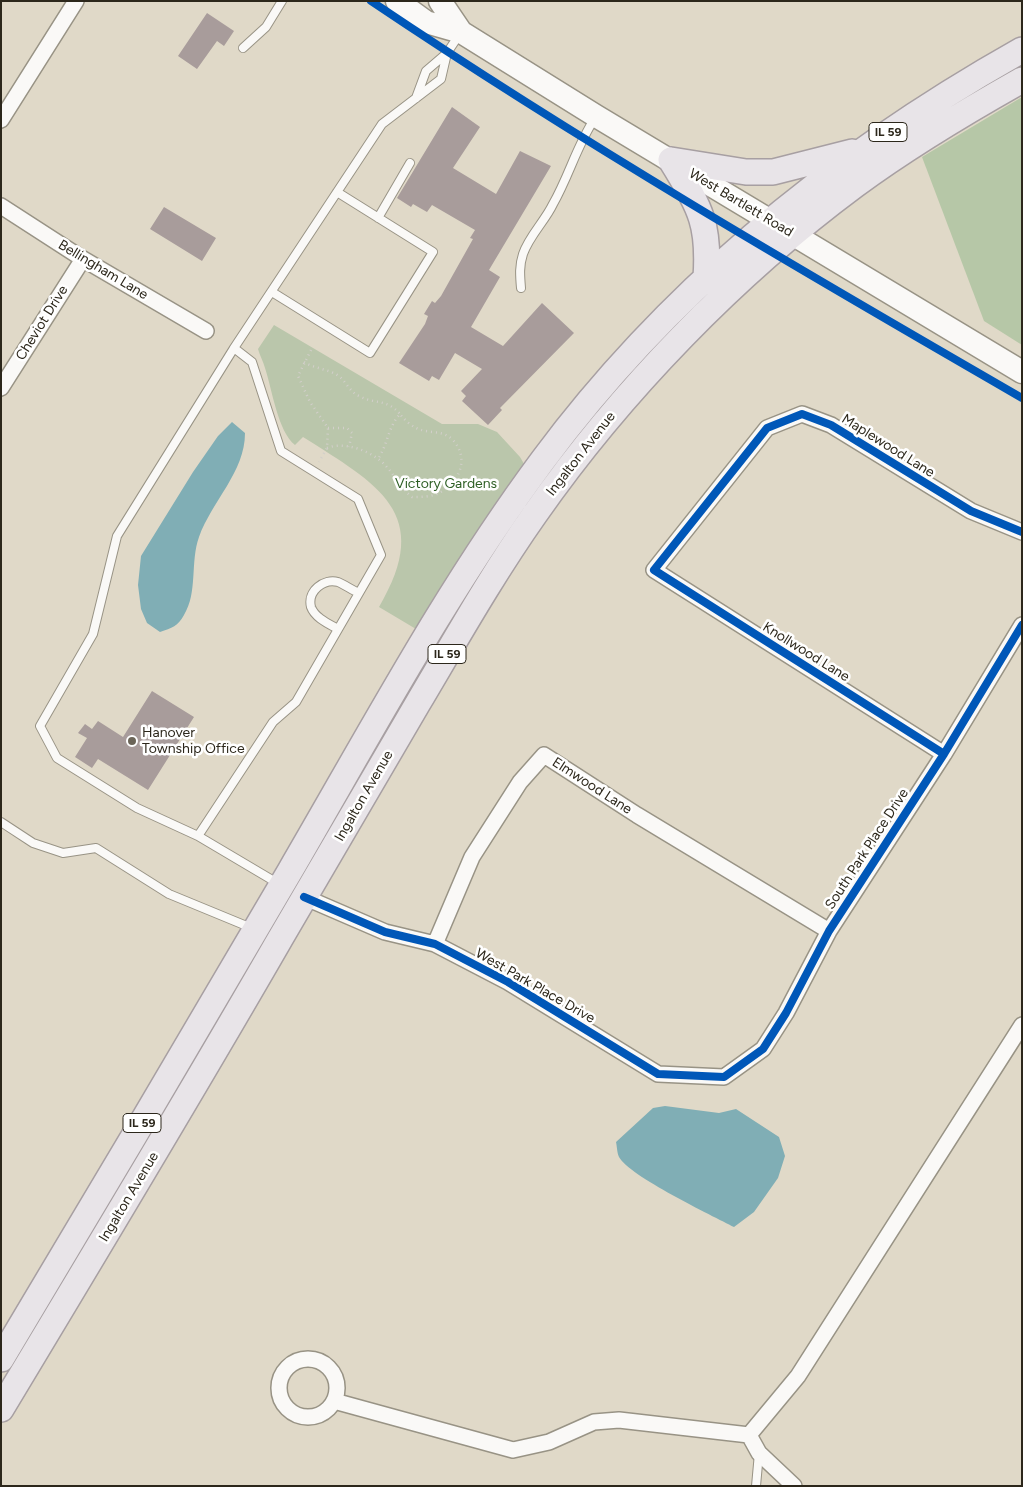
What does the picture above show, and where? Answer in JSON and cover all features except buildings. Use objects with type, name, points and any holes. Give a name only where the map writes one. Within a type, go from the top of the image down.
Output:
[{"type":"main road","name":"IL 59","points":[[771,220],[864,150],[936,100],[1022,50]]},
{"type":"main road","name":"IL 59","points":[[795,235],[855,185],[902,153],[1022,80]]},
{"type":"main road","points":[[670,160],[746,172],[773,172],[864,150]]},
{"type":"main road","points":[[670,160],[699,210],[705,227],[708,248],[706,278]]},
{"type":"main road","name":"Ingalton Avenue","points":[[1,1359],[426,638],[508,507],[579,414],[626,360],[706,278],[771,220]]},
{"type":"main road","name":"Ingalton Avenue","points":[[1,1409],[148,1164],[475,606],[536,512],[600,429],[649,373],[735,286],[795,235]]},
{"type":"main road","points":[[281,885],[304,897]]},
{"type":"street","points":[[1,120],[76,1]]},
{"type":"street","name":"West Bartlett Road","points":[[397,1],[426,22],[461,32],[596,116],[1022,372]]},
{"type":"street","name":"West Bartlett Road","points":[[440,1],[461,32]]},
{"type":"street","name":"Bellingham Lane","points":[[1,206],[83,258],[206,331]]},
{"type":"street","name":"Cheviot Drive","points":[[1,388],[83,258]]},
{"type":"street","name":"Maplewood Lane","points":[[654,570],[767,428],[802,414],[831,425],[971,512],[1022,532]]},
{"type":"street","name":"Knollwood Lane","points":[[654,570],[944,754]]},
{"type":"street","name":"South Park Place Drive","points":[[724,1077],[763,1049],[786,1014],[828,931],[944,754],[1022,625]]},
{"type":"street","name":"Elmwood Lane","points":[[435,944],[472,857],[520,782],[544,755],[637,816],[828,931]]},
{"type":"street","name":"West Park Place Drive","points":[[304,897],[386,932],[435,944],[508,982],[658,1074],[724,1077]]},
{"type":"street","points":[[749,1435],[798,1376],[1022,1025]]},
{"type":"street","points":[[334,1401],[513,1450],[549,1442],[594,1422],[619,1420],[749,1435]]},
{"type":"street","points":[[749,1435],[759,1454],[794,1486]]},
{"type":"lane","points":[[243,48],[266,26],[282,1]]},
{"type":"lane","points":[[281,885],[198,836],[137,808],[57,758],[40,726],[93,634],[117,536],[234,348],[382,124],[441,79],[448,53],[461,32]]},
{"type":"lane","points":[[415,100],[426,71],[448,53]]},
{"type":"lane","points":[[521,288],[519,270],[524,252],[553,206],[572,166],[582,137],[596,116]]},
{"type":"lane","points":[[378,218],[410,163]]},
{"type":"lane","points":[[272,292],[370,353],[433,252],[337,192]]},
{"type":"lane","points":[[198,836],[273,722],[296,702],[381,555],[358,499],[281,451],[252,362],[234,348]]},
{"type":"lane","points":[[338,629],[319,617],[311,607],[311,598],[316,588],[325,581],[337,582],[359,594]]},
{"type":"lane","points":[[1,822],[34,843],[63,853],[96,848],[169,894],[255,930]]},
{"type":"lane","points":[[756,1486],[759,1454]]},
{"type":"path","points":[[311,350],[298,376],[310,402],[328,428],[326,448],[319,462]]},
{"type":"path","points":[[304,362],[313,368],[339,376],[349,389],[361,398],[390,404],[408,425],[429,434],[440,433],[451,438],[461,454],[459,476],[438,494],[412,497],[402,490],[378,459],[349,446],[326,448]]},
{"type":"path","points":[[378,459],[386,447],[390,428],[400,414]]},
{"type":"path","points":[[328,428],[347,428],[352,433],[349,446]]},
{"type":"green space","points":[[1022,97],[1022,345],[984,321],[922,157]]},
{"type":"green space","name":"Victory Gardens","points":[[274,325],[442,424],[478,424],[497,432],[520,457],[527,469],[421,632],[379,607],[395,575],[401,547],[399,524],[390,504],[354,470],[303,437],[295,445],[284,430],[276,410],[258,349]]},
{"type":"water","points":[[232,422],[245,433],[240,461],[199,537],[196,547],[191,597],[182,619],[171,628],[160,632],[147,623],[141,609],[138,585],[141,556],[193,472],[218,436]]},
{"type":"water","points":[[665,1106],[719,1113],[736,1109],[779,1137],[785,1156],[778,1178],[754,1212],[734,1227],[654,1185],[626,1165],[619,1157],[616,1142],[653,1108]]},
{"type":"cycle path","points":[[371,1],[612,156],[775,254],[1022,398]]},
{"type":"cycle path","points":[[944,754],[654,570],[767,428],[802,414],[831,425],[971,511],[1022,532]]},
{"type":"cycle path","points":[[304,897],[385,932],[435,944],[508,982],[658,1074],[724,1077],[763,1049],[786,1013],[829,931],[944,754],[1022,625]]},
{"type":"place","name":"Hanover Township Office","points":[[132,741]]}]
